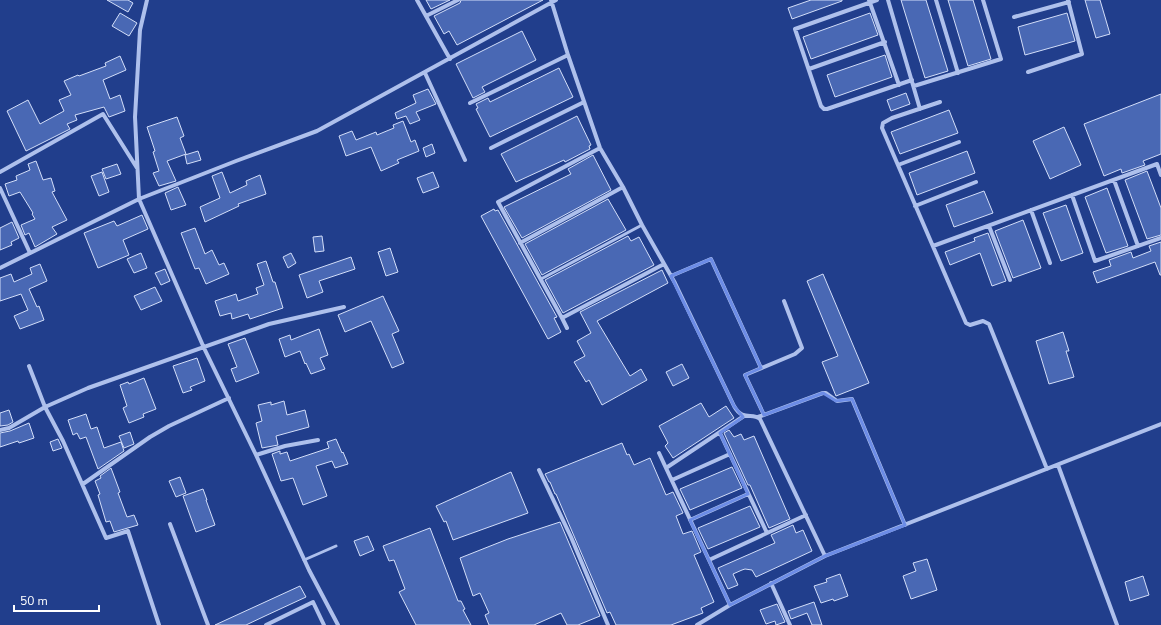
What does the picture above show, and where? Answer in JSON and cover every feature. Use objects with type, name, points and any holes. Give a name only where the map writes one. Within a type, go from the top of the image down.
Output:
[{"type":"street","points":[[147,0],[140,30],[135,117],[139,199],[204,348],[256,455],[304,560],[338,625]]},
{"type":"street","points":[[417,0],[450,59]]},
{"type":"street","points":[[426,16],[458,0]]},
{"type":"street","points":[[877,0],[869,1],[795,29],[821,106],[826,110],[912,80]]},
{"type":"street","points":[[888,0],[920,109]]},
{"type":"street","points":[[936,0],[958,73]]},
{"type":"street","points":[[914,86],[1001,59],[983,0]]},
{"type":"street","points":[[0,268],[139,199],[317,131],[553,1],[568,55],[600,148],[671,276],[736,410],[744,416],[758,417],[823,393],[826,393],[837,401],[852,399],[905,525]]},
{"type":"street","points":[[869,1],[885,42],[899,85]]},
{"type":"street","points":[[1014,17],[1069,1],[1082,54],[1028,72]]},
{"type":"street","points":[[809,69],[885,42]]},
{"type":"street","points":[[470,103],[568,55]]},
{"type":"street","points":[[425,72],[465,160]]},
{"type":"street","points":[[491,148],[584,102]]},
{"type":"street","points":[[940,102],[892,118],[883,123],[882,128],[966,323],[970,325],[983,321],[988,324],[1047,469]]},
{"type":"street","points":[[0,172],[103,114],[138,169]]},
{"type":"street","points":[[898,165],[959,142]]},
{"type":"street","points":[[567,328],[498,202],[600,148]]},
{"type":"street","points":[[933,246],[1157,164],[1161,175]]},
{"type":"street","points":[[1114,180],[1138,246]]},
{"type":"street","points":[[916,206],[976,182]]},
{"type":"street","points":[[520,243],[623,187]]},
{"type":"street","points":[[0,188],[30,253]]},
{"type":"street","points":[[1072,195],[1095,261],[1161,238]]},
{"type":"street","points":[[1031,210],[1050,263]]},
{"type":"street","points":[[989,226],[1010,280]]},
{"type":"street","points":[[671,276],[711,259],[761,368]]},
{"type":"street","points":[[562,318],[664,264]]},
{"type":"street","points":[[764,415],[746,375],[795,354],[802,348],[784,301]]},
{"type":"street","points":[[0,430],[9,428],[45,407],[88,388],[269,324],[344,307]]},
{"type":"street","points":[[29,366],[45,407],[54,422],[83,484],[106,538],[128,531],[159,625]]},
{"type":"street","points":[[83,484],[150,437],[169,426],[229,398]]},
{"type":"street","points":[[666,468],[744,416]]},
{"type":"street","points":[[758,417],[825,556]]},
{"type":"street","points":[[697,625],[730,605],[825,556],[1161,424]]},
{"type":"street","points":[[720,433],[767,533]]},
{"type":"street","points":[[256,455],[285,446],[318,440]]},
{"type":"street","points":[[659,453],[730,605]]},
{"type":"street","points":[[672,480],[730,454]]},
{"type":"street","points":[[1058,465],[1117,625]]},
{"type":"street","points":[[539,470],[571,536],[608,625]]},
{"type":"street","points":[[690,520],[748,494]]},
{"type":"street","points":[[709,560],[806,515]]},
{"type":"street","points":[[170,524],[208,625]]},
{"type":"street","points":[[771,583],[790,625]]},
{"type":"street","points":[[266,625],[313,602],[324,625]]},
{"type":"lane","points":[[541,279],[642,225]]},
{"type":"lane","points":[[304,560],[336,546]]},
{"type":"highlighted area","points":[[711,259],[761,368],[745,375],[764,415],[823,393],[836,401],[852,399],[905,525],[825,556],[730,605],[690,520],[748,494],[720,433],[743,417],[734,406],[671,276]]},
{"type":"building","points":[[107,0],[128,0],[133,3],[128,12]]},
{"type":"building","points":[[426,0],[450,0],[431,9]]},
{"type":"building","points":[[461,0],[543,0],[457,45],[449,31],[444,34],[434,16],[460,3]]},
{"type":"building","points":[[811,0],[842,1],[792,19],[788,8]]},
{"type":"building","points":[[901,0],[926,0],[948,71],[925,78]]},
{"type":"building","points":[[948,0],[973,0],[991,59],[968,66]]},
{"type":"building","points":[[1085,0],[1100,0],[1110,34],[1096,38]]},
{"type":"building","points":[[120,13],[137,23],[129,36],[112,26]]},
{"type":"building","points":[[870,13],[878,35],[811,59],[803,37]]},
{"type":"building","points":[[1067,13],[1075,41],[1025,55],[1018,27]]},
{"type":"building","points":[[522,31],[536,60],[482,87],[485,92],[473,98],[456,64]]},
{"type":"building","points":[[885,55],[892,77],[835,97],[827,75]]},
{"type":"building","points":[[120,56],[126,70],[103,80],[110,99],[120,95],[125,111],[109,117],[104,107],[75,115],[77,120],[67,124],[70,129],[26,151],[7,111],[28,100],[40,124],[64,111],[59,100],[71,95],[64,81],[106,66],[105,63]]},
{"type":"building","points":[[559,68],[573,97],[490,137],[476,109],[478,108],[476,104],[488,98],[490,102]]},
{"type":"building","points":[[428,89],[436,104],[416,112],[420,120],[410,124],[406,116],[397,119],[395,113],[416,103],[413,95]]},
{"type":"building","points":[[906,93],[910,104],[891,111],[887,100]]},
{"type":"building","points":[[1161,94],[1161,154],[1143,161],[1145,165],[1122,173],[1121,169],[1104,176],[1084,124]]},
{"type":"building","points":[[949,110],[958,133],[900,154],[891,132]]},
{"type":"building","points":[[577,116],[591,145],[589,146],[590,149],[565,162],[564,160],[516,182],[501,154]]},
{"type":"building","points":[[177,117],[184,136],[180,138],[186,154],[167,161],[176,181],[159,186],[153,173],[159,171],[153,152],[155,151],[147,127]]},
{"type":"building","points":[[403,121],[411,142],[415,140],[419,151],[397,160],[399,163],[381,171],[371,147],[346,156],[339,136],[352,131],[356,140],[376,132],[377,135],[394,128],[393,125]]},
{"type":"building","points":[[1064,127],[1081,165],[1050,179],[1033,141]]},
{"type":"building","points":[[432,144],[435,153],[426,157],[423,148]]},
{"type":"building","points":[[198,151],[201,160],[187,164],[185,155]]},
{"type":"building","points":[[967,151],[975,173],[917,195],[909,173]]},
{"type":"building","points":[[593,155],[611,190],[522,238],[504,207],[571,174],[568,169]]},
{"type":"building","points":[[36,161],[43,180],[51,178],[55,191],[52,192],[67,220],[52,227],[57,234],[35,247],[29,233],[25,235],[21,225],[35,219],[32,214],[33,213],[20,192],[9,196],[5,184],[17,180],[16,176],[30,170],[28,164]]},
{"type":"building","points":[[117,164],[121,174],[106,179],[102,169]]},
{"type":"building","points":[[1147,171],[1161,208],[1161,235],[1147,239],[1125,180]]},
{"type":"building","points":[[102,172],[109,192],[99,196],[91,176]]},
{"type":"building","points":[[222,172],[230,193],[247,185],[246,181],[260,175],[266,194],[238,204],[239,206],[205,222],[200,207],[220,198],[212,176]]},
{"type":"building","points":[[433,172],[439,187],[423,193],[417,178]]},
{"type":"building","points":[[178,187],[186,205],[171,210],[165,193]]},
{"type":"building","points":[[1107,188],[1128,246],[1106,253],[1085,197]]},
{"type":"building","points":[[984,191],[993,213],[954,227],[946,205]]},
{"type":"building","points":[[608,199],[626,230],[542,275],[525,244]]},
{"type":"building","points":[[1066,205],[1083,253],[1061,261],[1043,213]]},
{"type":"building","points":[[494,209],[495,211],[498,210],[557,317],[554,318],[561,332],[548,339],[481,216]]},
{"type":"building","points":[[142,215],[148,229],[123,240],[129,255],[98,268],[84,233],[114,221],[117,226]]},
{"type":"building","points":[[1023,220],[1041,268],[1013,278],[995,231]]},
{"type":"building","points":[[12,222],[19,238],[11,242],[12,245],[0,250],[0,228]]},
{"type":"building","points":[[195,228],[205,254],[212,250],[219,265],[224,263],[229,274],[206,284],[199,268],[195,269],[181,233]]},
{"type":"building","points":[[988,233],[1006,281],[992,286],[980,253],[950,265],[945,252],[975,241],[974,238]]},
{"type":"building","points":[[322,236],[324,251],[315,252],[313,237]]},
{"type":"building","points":[[628,236],[631,241],[639,237],[654,265],[563,313],[545,280]]},
{"type":"building","points":[[1161,242],[1161,275],[1155,262],[1097,283],[1093,272],[1111,266],[1109,260],[1131,252],[1133,258],[1151,251],[1149,246]]},
{"type":"building","points":[[390,248],[398,272],[386,276],[378,252]]},
{"type":"building","points":[[141,253],[147,268],[134,273],[127,259]]},
{"type":"building","points":[[291,253],[296,263],[288,268],[283,257]]},
{"type":"building","points":[[351,257],[355,269],[319,281],[323,292],[307,298],[299,275]]},
{"type":"building","points":[[266,261],[273,282],[275,282],[283,308],[250,319],[248,314],[232,319],[231,313],[220,316],[215,301],[236,294],[238,301],[258,294],[256,288],[264,285],[257,264]]},
{"type":"building","points":[[40,264],[47,281],[29,289],[37,307],[39,306],[44,320],[20,329],[14,316],[28,310],[21,294],[0,301],[0,278],[11,274],[14,282],[32,274],[30,268]]},
{"type":"building","points":[[165,269],[170,281],[161,285],[155,273]]},
{"type":"building","points":[[662,270],[668,283],[597,321],[630,376],[641,369],[647,380],[602,405],[589,380],[586,382],[574,362],[585,356],[577,341],[591,333],[580,312]]},
{"type":"building","points":[[823,274],[869,383],[836,396],[822,362],[838,356],[807,281]]},
{"type":"building","points":[[155,287],[162,301],[141,310],[134,296]]},
{"type":"building","points":[[383,296],[399,331],[392,334],[404,363],[392,368],[371,321],[345,332],[338,315]]},
{"type":"building","points":[[319,329],[328,355],[320,358],[325,369],[311,374],[300,351],[285,357],[279,339],[290,335],[291,340]]},
{"type":"building","points":[[1063,332],[1069,351],[1066,351],[1074,377],[1049,384],[1036,341]]},
{"type":"building","points":[[245,338],[259,373],[236,382],[231,369],[237,367],[228,344]]},
{"type":"building","points":[[197,358],[205,381],[190,387],[192,390],[183,393],[173,366]]},
{"type":"building","points":[[682,364],[689,378],[673,386],[666,372]]},
{"type":"building","points":[[144,378],[156,409],[143,414],[144,417],[129,423],[123,408],[127,406],[120,385],[128,382],[129,384]]},
{"type":"building","points":[[284,401],[287,415],[305,410],[309,427],[276,436],[278,445],[262,448],[256,423],[262,421],[258,405],[271,402],[271,405]]},
{"type":"building","points":[[701,403],[709,417],[726,406],[734,418],[673,458],[665,446],[668,443],[659,426]]},
{"type":"building","points":[[9,410],[13,422],[8,425],[0,426],[0,413]]},
{"type":"building","points":[[86,414],[91,429],[97,427],[104,448],[121,442],[124,451],[98,469],[86,437],[80,439],[77,433],[73,435],[68,420]]},
{"type":"building","points":[[29,423],[34,438],[0,447],[0,433],[10,431]]},
{"type":"building","points":[[729,430],[734,437],[741,434],[744,440],[754,436],[790,519],[769,528],[750,485],[748,485],[724,433]]},
{"type":"building","points":[[130,432],[134,444],[124,448],[119,436]]},
{"type":"building","points":[[58,439],[62,448],[53,451],[50,442]]},
{"type":"building","points":[[336,439],[348,464],[335,468],[332,461],[316,466],[327,496],[303,505],[293,478],[281,481],[272,454],[280,451],[280,454],[287,452],[290,461],[329,448],[327,442]]},
{"type":"building","points":[[622,443],[627,455],[629,454],[634,465],[650,458],[666,495],[673,492],[683,513],[676,516],[683,534],[692,531],[701,552],[694,555],[714,602],[701,608],[703,613],[671,625],[616,625],[610,612],[607,613],[556,494],[545,474]]},
{"type":"building","points":[[732,467],[742,488],[690,510],[680,489]]},
{"type":"building","points":[[111,468],[127,517],[134,515],[138,525],[114,532],[110,521],[106,522],[98,495],[100,494],[95,481],[101,478],[100,476]]},
{"type":"building","points":[[511,472],[528,513],[453,540],[446,521],[444,522],[436,506]]},
{"type":"building","points":[[180,477],[186,493],[176,497],[169,481]]},
{"type":"building","points":[[203,489],[215,525],[196,532],[183,496]]},
{"type":"building","points":[[750,506],[760,527],[708,549],[698,528]]},
{"type":"building","points":[[560,522],[600,616],[578,625],[567,625],[561,613],[534,625],[489,625],[485,615],[489,613],[480,593],[473,596],[460,558],[508,539]]},
{"type":"building","points":[[793,525],[796,533],[803,530],[812,551],[756,577],[752,570],[745,569],[733,574],[738,585],[728,589],[718,568],[775,543],[771,535]]},
{"type":"building","points":[[430,528],[458,601],[461,601],[465,609],[463,610],[471,625],[416,625],[399,592],[405,589],[394,560],[389,561],[383,546]]},
{"type":"building","points":[[368,536],[374,550],[360,556],[354,541]]},
{"type":"building","points":[[927,559],[937,590],[911,599],[903,576],[916,571],[913,563]]},
{"type":"building","points":[[840,574],[848,596],[834,601],[833,599],[821,603],[814,586],[827,582],[826,579]]},
{"type":"building","points":[[1143,576],[1149,595],[1130,601],[1125,582]]},
{"type":"building","points":[[300,586],[306,597],[246,625],[215,625]]},
{"type":"building","points":[[814,602],[822,625],[812,625],[807,613],[791,619],[788,611]]},
{"type":"building","points":[[777,604],[785,622],[776,625],[775,621],[766,624],[760,610]]}]
